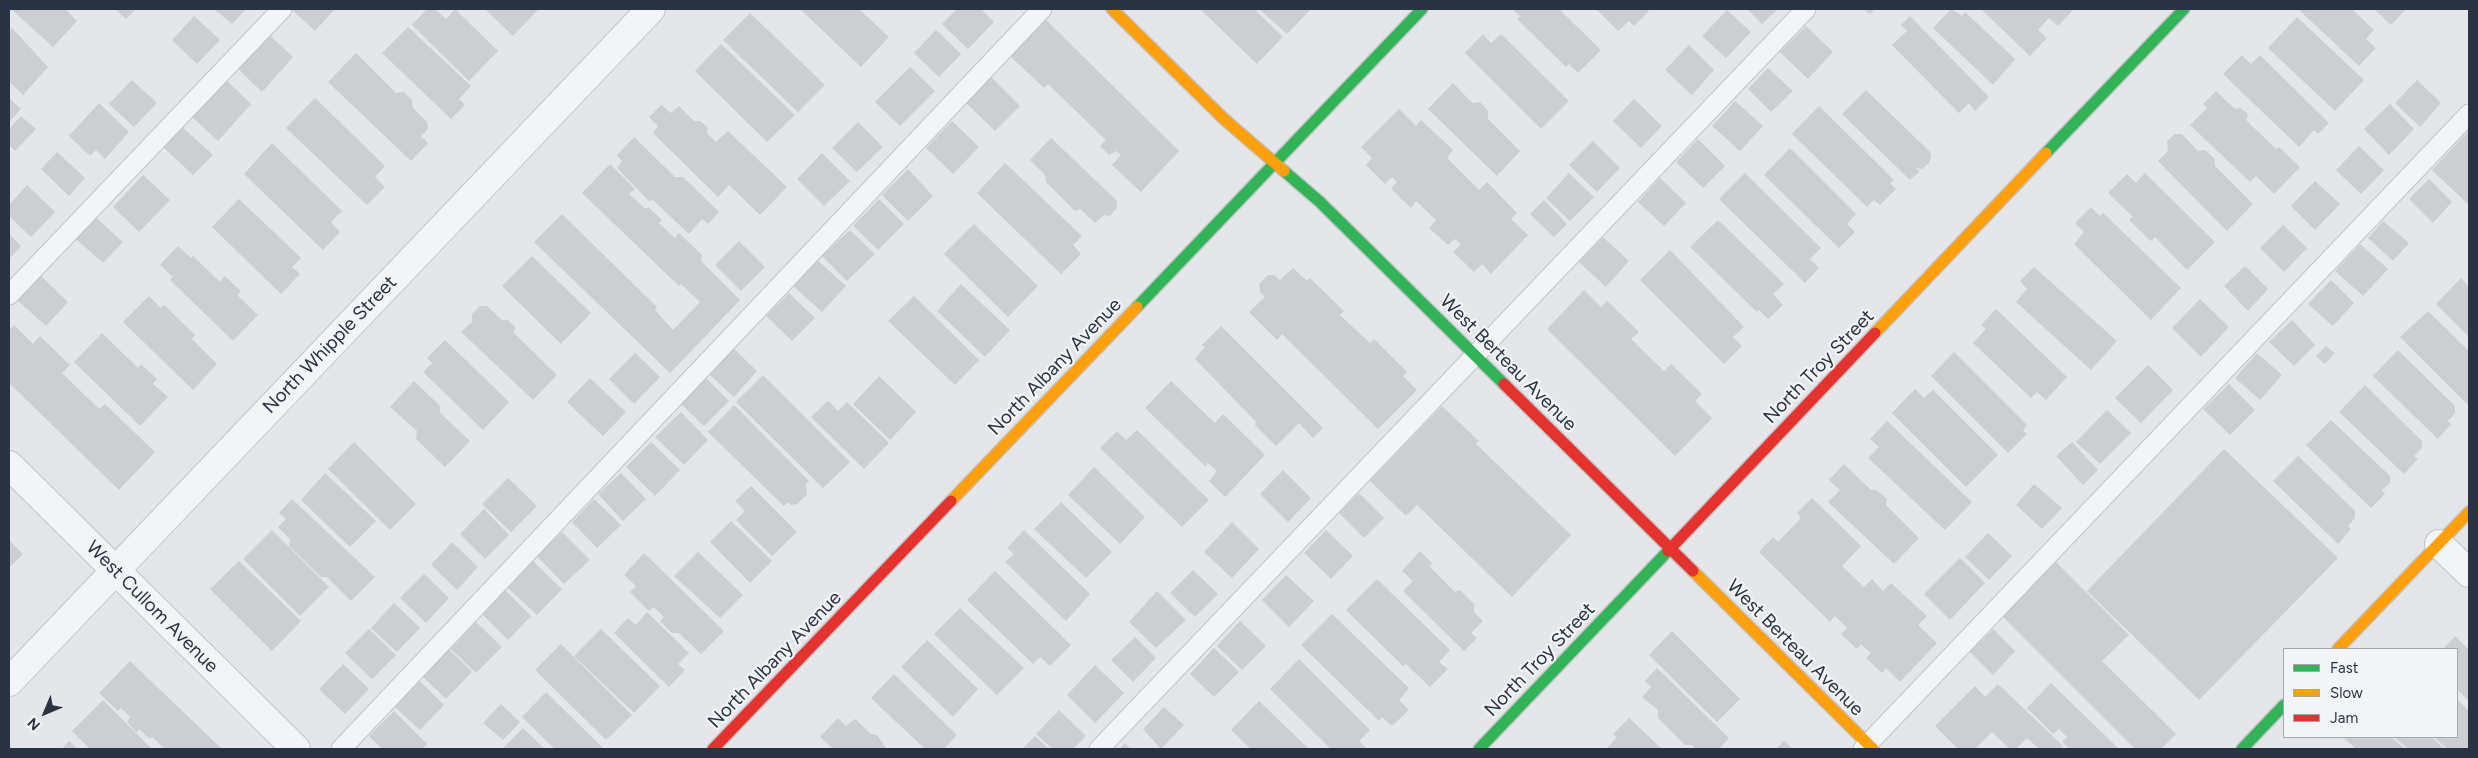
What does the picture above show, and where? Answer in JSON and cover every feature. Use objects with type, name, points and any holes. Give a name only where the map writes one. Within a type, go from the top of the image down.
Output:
[{"type":"street","name":"North Whipple Street","points":[[9,682],[651,9]]},
{"type":"street","name":"West Berteau Avenue","points":[[1112,9],[1224,118],[1320,202],[1868,748]]},
{"type":"street","name":"North Albany Avenue","points":[[713,749],[1422,9]]},
{"type":"street","name":"North Troy Street","points":[[1479,749],[2184,9]]},
{"type":"street","name":"West Cullom Avenue","points":[[9,465],[296,749]]},
{"type":"street","points":[[2339,648],[2469,512]]},
{"type":"street","points":[[2439,544],[2469,573]]},
{"type":"street","points":[[2242,749],[2283,706]]},
{"type":"lane","points":[[9,295],[282,9]]},
{"type":"lane","points":[[341,749],[1042,9]]},
{"type":"lane","points":[[1099,749],[1806,9]]},
{"type":"lane","points":[[1868,748],[2469,114]]},
{"type":"building","points":[[11,9],[65,9],[77,21],[53,47]]},
{"type":"building","points":[[115,9],[136,9],[126,19]]},
{"type":"building","points":[[214,9],[246,9],[232,24]]},
{"type":"building","points":[[293,9],[335,9],[315,31]]},
{"type":"building","points":[[427,9],[435,9],[446,19],[455,9],[498,51],[469,81],[412,25]]},
{"type":"building","points":[[485,9],[539,9],[513,36]]},
{"type":"building","points":[[800,9],[859,9],[889,37],[861,67]]},
{"type":"building","points":[[957,9],[981,9],[994,22],[968,49],[942,24]]},
{"type":"building","points":[[1200,9],[1254,9],[1283,37],[1257,64]]},
{"type":"building","points":[[1259,9],[1311,9],[1287,34]]},
{"type":"building","points":[[1512,9],[1559,9],[1601,50],[1578,73],[1569,64],[1566,67],[1517,19],[1520,16]]},
{"type":"building","points":[[1596,9],[1647,9],[1649,11],[1634,26],[1629,21],[1618,31]]},
{"type":"building","points":[[1747,9],[1778,9],[1762,24]]},
{"type":"building","points":[[1864,9],[1875,9],[1870,14]]},
{"type":"building","points":[[1951,9],[1962,16],[1965,12],[2015,59],[1993,85],[1933,28]]},
{"type":"building","points":[[1981,9],[2074,9],[2058,26],[2049,18],[2038,30],[2047,38],[2030,56]]},
{"type":"building","points":[[2298,9],[2352,9],[2374,30],[2366,39],[2376,48],[2359,66]]},
{"type":"building","points":[[2374,9],[2406,9],[2391,25]]},
{"type":"building","points":[[1727,10],[1751,32],[1726,58],[1702,36]]},
{"type":"building","points":[[750,13],[825,85],[798,112],[723,40]]},
{"type":"building","points":[[194,16],[220,40],[197,64],[172,40]]},
{"type":"building","points":[[1910,16],[1989,97],[1975,111],[1969,103],[1959,113],[1892,45],[1907,31],[1901,25]]},
{"type":"building","points":[[2297,17],[2364,80],[2335,111],[2268,48]]},
{"type":"building","points":[[1046,20],[1179,151],[1141,192],[1112,165],[1121,155],[1116,151],[1109,155],[1100,146],[1106,140],[1048,84],[1044,88],[1010,56]]},
{"type":"building","points":[[1806,26],[1833,52],[1808,79],[1780,52]]},
{"type":"building","points":[[408,27],[471,86],[459,99],[465,105],[451,119],[382,53]]},
{"type":"building","points":[[12,28],[48,67],[23,95],[9,81],[9,31]]},
{"type":"building","points":[[936,30],[961,54],[939,77],[914,53]]},
{"type":"building","points":[[266,32],[293,57],[262,92],[234,65]]},
{"type":"building","points":[[1483,34],[1491,43],[1501,34],[1569,101],[1541,129],[1465,53]]},
{"type":"building","points":[[721,44],[795,115],[767,142],[695,71]]},
{"type":"building","points":[[1689,45],[1714,70],[1692,95],[1665,70]]},
{"type":"building","points":[[356,53],[396,93],[404,92],[412,100],[413,108],[427,122],[428,129],[421,136],[428,143],[411,161],[328,82]]},
{"type":"building","points":[[2242,55],[2251,64],[2260,55],[2329,123],[2318,134],[2314,130],[2299,147],[2223,74]]},
{"type":"building","points":[[910,67],[935,91],[900,126],[875,102]]},
{"type":"building","points":[[1768,68],[1793,91],[1771,112],[1748,89]]},
{"type":"building","points":[[991,77],[1020,106],[995,131],[966,103]]},
{"type":"building","points":[[132,80],[157,103],[134,127],[109,104]]},
{"type":"building","points":[[226,80],[251,104],[218,141],[192,117]]},
{"type":"building","points":[[2417,80],[2441,103],[2420,127],[2395,103]]},
{"type":"building","points":[[1453,83],[1472,103],[1480,102],[1488,111],[1488,119],[1520,151],[1497,176],[1428,109]]},
{"type":"building","points":[[1866,90],[1930,152],[1929,163],[1922,169],[1915,168],[1920,171],[1910,180],[1842,114]]},
{"type":"building","points":[[2216,91],[2235,109],[2240,108],[2248,114],[2246,120],[2276,149],[2279,147],[2300,167],[2274,194],[2256,176],[2250,182],[2190,125],[2207,108],[2203,104]]},
{"type":"building","points":[[9,98],[21,109],[9,122]]},
{"type":"building","points":[[315,98],[385,166],[375,177],[385,187],[367,205],[286,128]]},
{"type":"building","points":[[1634,99],[1662,126],[1641,148],[1613,121]]},
{"type":"building","points":[[1735,101],[1763,126],[1740,151],[1712,126]]},
{"type":"building","points":[[99,103],[129,132],[105,159],[96,150],[90,156],[69,136]]},
{"type":"building","points":[[2390,104],[2414,129],[2389,155],[2364,129]]},
{"type":"building","points":[[661,105],[671,113],[679,106],[694,121],[700,121],[708,128],[707,133],[716,142],[728,131],[787,187],[760,215],[729,185],[718,197],[653,133],[658,126],[649,117]]},
{"type":"building","points":[[1819,106],[1894,180],[1890,183],[1896,189],[1880,205],[1874,200],[1867,207],[1792,134]]},
{"type":"building","points":[[1399,109],[1416,126],[1421,120],[1453,150],[1447,158],[1479,190],[1487,182],[1517,213],[1511,219],[1528,235],[1491,274],[1482,264],[1474,272],[1453,252],[1461,244],[1455,239],[1448,245],[1429,228],[1436,220],[1416,201],[1411,208],[1391,189],[1397,182],[1392,177],[1385,184],[1366,165],[1372,158],[1361,147]]},
{"type":"building","points":[[21,116],[36,129],[15,151],[9,145],[9,129]]},
{"type":"building","points":[[952,121],[979,147],[953,174],[926,148]]},
{"type":"building","points":[[858,122],[883,147],[857,172],[832,148]]},
{"type":"building","points":[[181,126],[213,155],[193,175],[162,146]]},
{"type":"building","points":[[2469,130],[2469,205],[2432,170]]},
{"type":"building","points":[[2175,134],[2182,134],[2198,151],[2205,150],[2215,159],[2215,166],[2253,204],[2227,231],[2158,161],[2168,151],[2167,141]]},
{"type":"building","points":[[634,137],[675,177],[683,177],[719,212],[708,224],[702,219],[689,234],[653,200],[649,201],[617,168],[622,161],[617,155]]},
{"type":"building","points":[[1051,138],[1117,201],[1117,208],[1110,216],[1104,215],[1095,223],[1080,209],[1075,211],[1046,182],[1045,175],[1030,160]]},
{"type":"building","points":[[1698,139],[1725,166],[1703,188],[1676,162]]},
{"type":"building","points":[[1593,141],[1620,168],[1597,192],[1569,165]]},
{"type":"building","points":[[272,143],[342,211],[331,222],[340,232],[323,250],[244,174]]},
{"type":"building","points":[[2359,146],[2384,170],[2361,194],[2336,170]]},
{"type":"building","points":[[1790,148],[1856,214],[1847,224],[1855,232],[1839,248],[1764,175]]},
{"type":"building","points":[[57,152],[85,178],[69,196],[41,169]]},
{"type":"building","points":[[822,153],[850,181],[824,206],[797,179]]},
{"type":"building","points":[[1005,163],[1082,236],[1073,245],[1081,254],[1061,274],[977,193]]},
{"type":"building","points":[[610,164],[635,189],[629,194],[646,209],[648,207],[662,220],[659,223],[675,238],[679,233],[702,255],[701,261],[740,300],[670,373],[534,242],[562,214],[657,307],[655,310],[673,330],[700,302],[681,284],[679,286],[582,193]]},
{"type":"building","points":[[908,169],[933,196],[908,221],[882,195]]},
{"type":"building","points":[[1569,173],[1594,197],[1570,221],[1546,198]]},
{"type":"building","points":[[1745,173],[1821,248],[1810,259],[1819,268],[1805,283],[1719,199]]},
{"type":"building","points":[[2145,173],[2215,242],[2187,270],[2155,237],[2151,241],[2129,220],[2133,217],[2108,193],[2127,174],[2136,183]]},
{"type":"building","points":[[143,175],[170,200],[139,232],[113,207]]},
{"type":"building","points":[[1660,178],[1686,203],[1664,226],[1638,202]]},
{"type":"building","points":[[2429,179],[2452,202],[2433,223],[2409,199]]},
{"type":"building","points":[[2315,181],[2340,204],[2315,230],[2291,206]]},
{"type":"building","points":[[27,185],[55,212],[31,237],[9,216],[9,205]]},
{"type":"building","points":[[239,199],[301,258],[292,267],[300,274],[281,294],[212,227]]},
{"type":"building","points":[[879,199],[904,224],[878,250],[853,226]]},
{"type":"building","points":[[1544,200],[1567,224],[1554,237],[1530,214]]},
{"type":"building","points":[[2091,207],[2100,216],[2103,213],[2181,288],[2151,320],[2074,244],[2084,232],[2075,223]]},
{"type":"building","points":[[95,217],[123,242],[103,263],[76,239]]},
{"type":"building","points":[[1718,220],[1784,284],[1773,294],[1783,305],[1768,319],[1759,310],[1757,312],[1690,247]]},
{"type":"building","points":[[2383,221],[2409,243],[2393,261],[2368,238]]},
{"type":"building","points":[[974,224],[1038,286],[1008,317],[944,254]]},
{"type":"building","points":[[2283,225],[2307,248],[2284,272],[2260,248]]},
{"type":"building","points":[[850,230],[875,254],[847,281],[822,256]]},
{"type":"building","points":[[9,234],[21,246],[9,259]]},
{"type":"building","points":[[1603,237],[1629,261],[1606,287],[1579,262]]},
{"type":"building","points":[[739,241],[765,267],[741,291],[715,265]]},
{"type":"building","points":[[2360,244],[2388,269],[2363,296],[2335,271]]},
{"type":"building","points":[[178,246],[191,258],[193,256],[220,282],[225,276],[241,291],[237,295],[258,315],[233,341],[170,280],[173,277],[160,265]]},
{"type":"building","points":[[1670,250],[1744,327],[1733,337],[1742,346],[1724,364],[1640,280]]},
{"type":"building","points":[[532,256],[591,313],[561,344],[502,286]]},
{"type":"building","points":[[817,260],[846,286],[822,312],[793,286]]},
{"type":"building","points":[[2245,266],[2268,289],[2248,311],[2224,286]]},
{"type":"building","points":[[2034,267],[2117,341],[2091,370],[2016,302],[2027,289],[2020,281]]},
{"type":"building","points":[[1293,268],[1307,281],[1310,278],[1344,311],[1340,315],[1370,343],[1374,339],[1407,372],[1403,376],[1417,390],[1378,429],[1282,334],[1277,340],[1249,312],[1265,297],[1260,292],[1259,284],[1268,275],[1274,275],[1280,280]]},
{"type":"building","points":[[40,275],[68,302],[46,326],[17,300]]},
{"type":"building","points":[[2461,278],[2469,287],[2469,337],[2436,304]]},
{"type":"building","points":[[2331,280],[2354,303],[2333,326],[2308,304]]},
{"type":"building","points":[[961,284],[1010,330],[985,357],[937,311]]},
{"type":"building","points":[[1584,290],[1601,307],[1607,301],[1639,332],[1631,339],[1664,371],[1671,364],[1702,394],[1695,401],[1712,418],[1675,456],[1547,329]]},
{"type":"building","points":[[789,293],[815,318],[792,341],[766,316]]},
{"type":"building","points":[[149,296],[161,308],[164,305],[195,335],[192,339],[217,364],[193,390],[123,322]]},
{"type":"building","points":[[914,296],[979,360],[955,385],[888,321]]},
{"type":"building","points":[[2200,299],[2229,327],[2201,357],[2172,328]]},
{"type":"building","points":[[480,306],[487,306],[502,320],[508,320],[515,327],[514,333],[557,375],[533,400],[461,332],[472,322],[472,314]]},
{"type":"building","points":[[1996,309],[2067,377],[2046,400],[2037,392],[2031,398],[1973,343],[1986,329],[1981,325]]},
{"type":"building","points":[[2428,311],[2469,351],[2469,406],[2400,337]]},
{"type":"building","points":[[2292,320],[2315,345],[2294,366],[2269,342]]},
{"type":"building","points":[[14,325],[33,344],[40,336],[70,365],[62,373],[99,409],[105,404],[155,452],[119,490],[9,383],[9,331]]},
{"type":"building","points":[[1221,326],[1323,428],[1313,438],[1299,423],[1276,446],[1255,425],[1256,422],[1195,359],[1205,347],[1202,345]]},
{"type":"building","points":[[102,333],[138,368],[141,364],[157,379],[153,384],[168,397],[140,426],[74,362]]},
{"type":"building","points":[[445,340],[509,402],[483,430],[423,372],[432,363],[427,358]]},
{"type":"building","points":[[2326,346],[2335,353],[2325,364],[2316,356]]},
{"type":"building","points":[[733,348],[757,371],[734,397],[709,374]]},
{"type":"building","points":[[2398,350],[2455,406],[2455,413],[2448,421],[2451,424],[2438,439],[2373,376]]},
{"type":"building","points":[[1954,352],[2027,425],[2023,431],[2027,434],[2008,453],[1931,376]]},
{"type":"building","points":[[635,353],[660,377],[634,404],[609,379]]},
{"type":"building","points":[[2257,353],[2282,375],[2260,400],[2235,378]]},
{"type":"building","points":[[2148,365],[2173,390],[2141,423],[2115,398]]},
{"type":"building","points":[[763,375],[850,462],[823,488],[736,402]]},
{"type":"building","points":[[879,376],[916,412],[890,440],[853,404]]},
{"type":"building","points":[[705,377],[729,401],[704,426],[680,403]]},
{"type":"building","points":[[590,378],[626,412],[603,436],[567,402]]},
{"type":"building","points":[[414,381],[440,406],[440,413],[470,441],[445,467],[416,439],[417,431],[390,407]]},
{"type":"building","points":[[1171,381],[1215,423],[1223,414],[1265,455],[1225,497],[1209,481],[1217,471],[1208,463],[1205,466],[1145,408]]},
{"type":"building","points":[[2229,384],[2255,410],[2230,435],[2203,409]]},
{"type":"building","points":[[2365,385],[2422,441],[2422,448],[2414,456],[2418,459],[2404,474],[2339,412]]},
{"type":"building","points":[[1915,389],[1924,398],[1933,390],[1998,455],[1966,487],[1892,413]]},
{"type":"building","points":[[828,401],[838,411],[847,402],[889,443],[864,469],[811,417]]},
{"type":"building","points":[[734,405],[809,481],[806,484],[807,495],[797,504],[791,505],[788,502],[784,506],[708,432]]},
{"type":"building","points":[[1442,406],[1479,441],[1476,444],[1571,535],[1512,597],[1417,505],[1406,516],[1370,481]]},
{"type":"building","points":[[2107,410],[2131,433],[2100,464],[2076,442]]},
{"type":"building","points":[[681,412],[708,440],[684,465],[655,437]]},
{"type":"building","points":[[2331,420],[2390,476],[2390,483],[2382,490],[2385,494],[2371,508],[2306,445]]},
{"type":"building","points":[[1887,421],[1972,502],[1945,530],[1868,458],[1879,447],[1870,439]]},
{"type":"building","points":[[1137,430],[1209,500],[1182,527],[1100,448],[1117,431],[1126,440]]},
{"type":"building","points":[[354,442],[416,504],[390,530],[328,469]]},
{"type":"building","points":[[651,442],[680,470],[655,496],[626,467]]},
{"type":"building","points":[[2072,442],[2098,470],[2083,485],[2056,456]]},
{"type":"building","points":[[2224,449],[2338,558],[2199,700],[2087,591]]},
{"type":"building","points":[[2298,456],[2355,511],[2355,518],[2348,526],[2351,529],[2338,544],[2273,481]]},
{"type":"building","points":[[1844,464],[1871,490],[1876,490],[1887,499],[1886,505],[1919,538],[1894,564],[1828,502],[1840,490],[1829,480]]},
{"type":"building","points":[[1094,467],[1145,517],[1120,544],[1068,495]]},
{"type":"building","points":[[1283,470],[1311,498],[1288,522],[1260,494]]},
{"type":"building","points":[[325,473],[376,521],[350,547],[301,500]]},
{"type":"building","points":[[621,473],[646,499],[623,521],[598,494]]},
{"type":"building","points":[[508,478],[537,506],[511,532],[482,504]]},
{"type":"building","points":[[2034,484],[2062,508],[2042,529],[2016,505]]},
{"type":"building","points":[[751,486],[797,532],[772,556],[736,520],[745,511],[735,501]]},
{"type":"building","points":[[1359,493],[1384,518],[1364,538],[1339,513]]},
{"type":"building","points":[[1812,498],[1861,546],[1842,566],[1864,587],[1872,579],[1883,591],[1891,583],[1927,616],[1918,625],[1937,643],[1900,682],[1886,668],[1882,673],[1866,658],[1871,653],[1861,644],[1857,649],[1841,634],[1847,628],[1835,616],[1830,622],[1759,552],[1773,537],[1778,542],[1801,518],[1797,513]]},
{"type":"building","points":[[292,499],[375,577],[351,601],[327,577],[321,577],[289,546],[290,539],[278,527],[286,519],[279,513]]},
{"type":"building","points":[[594,499],[621,525],[597,548],[572,522]]},
{"type":"building","points":[[1061,502],[1112,552],[1086,578],[1034,529]]},
{"type":"building","points":[[484,509],[509,535],[485,559],[460,534]]},
{"type":"building","points":[[731,521],[772,561],[750,583],[710,542]]},
{"type":"building","points":[[1232,522],[1259,549],[1232,578],[1204,552]]},
{"type":"building","points":[[272,530],[329,587],[300,616],[243,559]]},
{"type":"building","points":[[1024,530],[1090,594],[1066,621],[1005,562],[1014,554],[1007,548]]},
{"type":"building","points":[[1326,530],[1353,556],[1331,579],[1304,553]]},
{"type":"building","points":[[562,532],[590,560],[564,584],[537,556]]},
{"type":"building","points":[[1988,533],[2012,556],[1989,580],[1965,557]]},
{"type":"building","points":[[9,540],[23,554],[9,568]]},
{"type":"building","points":[[452,542],[478,567],[457,590],[431,565]]},
{"type":"building","points":[[1420,551],[1432,563],[1430,567],[1455,592],[1460,590],[1474,604],[1474,612],[1483,621],[1471,633],[1477,638],[1464,651],[1403,591],[1413,581],[1402,571]]},
{"type":"building","points":[[698,552],[743,595],[720,618],[674,576]]},
{"type":"building","points":[[644,553],[724,631],[701,654],[679,633],[672,633],[660,621],[664,617],[654,607],[649,611],[630,592],[636,586],[624,575]]},
{"type":"building","points":[[1960,558],[1985,583],[1950,620],[1924,594]]},
{"type":"building","points":[[239,561],[301,621],[272,651],[210,589]]},
{"type":"building","points":[[533,561],[562,589],[537,615],[508,588]]},
{"type":"building","points":[[2056,562],[2129,635],[2102,661],[2176,734],[2161,749],[2135,749],[2002,616]]},
{"type":"building","points":[[1193,570],[1218,594],[1195,617],[1170,593]]},
{"type":"building","points":[[995,571],[1071,645],[1050,666],[1040,657],[1033,664],[967,600]]},
{"type":"building","points":[[424,574],[449,598],[426,623],[400,598]]},
{"type":"building","points":[[1286,575],[1314,601],[1289,627],[1262,600]]},
{"type":"building","points":[[1377,579],[1450,650],[1439,662],[1448,669],[1430,687],[1406,664],[1403,666],[1346,610]]},
{"type":"building","points":[[505,590],[531,616],[508,640],[482,614]]},
{"type":"building","points":[[1157,591],[1186,620],[1156,648],[1129,622]]},
{"type":"building","points":[[394,603],[420,628],[397,652],[371,628]]},
{"type":"building","points":[[960,608],[1024,668],[997,695],[934,634]]},
{"type":"building","points":[[647,612],[689,653],[678,664],[685,670],[669,687],[614,633],[628,618],[636,625]]},
{"type":"building","points":[[1332,614],[1409,688],[1399,700],[1409,710],[1392,726],[1382,717],[1379,721],[1301,645]]},
{"type":"building","points":[[1240,621],[1266,646],[1242,670],[1217,646]]},
{"type":"building","points":[[476,622],[502,647],[476,673],[451,649]]},
{"type":"building","points":[[369,629],[396,655],[372,679],[345,653]]},
{"type":"building","points":[[601,629],[660,686],[634,713],[574,656]]},
{"type":"building","points":[[1993,629],[2015,651],[1993,675],[1970,652]]},
{"type":"building","points":[[1672,631],[1740,699],[1717,722],[1649,655]]},
{"type":"building","points":[[2455,636],[2469,650],[2469,701],[2458,690],[2458,648],[2444,648]]},
{"type":"building","points":[[1135,637],[1156,658],[1133,682],[1111,660]]},
{"type":"building","points":[[927,640],[978,689],[953,717],[901,667]]},
{"type":"building","points":[[561,644],[632,715],[606,740],[535,670]]},
{"type":"building","points":[[448,648],[472,672],[446,699],[422,676]]},
{"type":"building","points":[[1214,648],[1239,672],[1214,697],[1190,674]]},
{"type":"building","points":[[1299,659],[1370,730],[1359,741],[1367,749],[1331,749],[1270,689]]},
{"type":"building","points":[[130,661],[222,749],[165,749],[152,737],[150,739],[139,729],[137,733],[127,722],[130,717],[121,708],[118,711],[99,693]]},
{"type":"building","points":[[343,664],[369,689],[345,714],[319,689]]},
{"type":"building","points":[[1095,665],[1124,693],[1095,723],[1067,695]]},
{"type":"building","points":[[1657,668],[1729,738],[1719,749],[1696,749],[1692,745],[1685,745],[1658,718],[1658,710],[1642,697],[1651,687],[1645,681]]},
{"type":"building","points":[[894,674],[957,735],[944,749],[925,749],[871,698]]},
{"type":"building","points":[[420,681],[444,705],[420,730],[395,707]]},
{"type":"building","points":[[2051,683],[2119,749],[2070,749],[2062,742],[2067,737],[2059,729],[2053,734],[2027,708]]},
{"type":"building","points":[[1998,684],[2063,746],[2060,749],[2039,749],[2027,738],[2016,749],[2010,749],[1992,732],[1975,749],[1958,749],[1935,726],[1975,686],[1985,697]]},
{"type":"building","points":[[546,692],[604,749],[555,749],[522,717]]},
{"type":"building","points":[[103,700],[152,749],[90,749],[72,731]]},
{"type":"building","points":[[2458,700],[2469,711],[2469,749],[2447,749],[2435,738],[2458,738]]},
{"type":"building","points":[[1259,701],[1309,749],[1251,749],[1231,730]]},
{"type":"building","points":[[501,704],[520,722],[503,740],[483,723]]},
{"type":"building","points":[[1164,707],[1184,725],[1161,749],[1143,729]]},
{"type":"building","points":[[1059,710],[1086,736],[1073,749],[1053,749],[1036,734]]},
{"type":"building","points":[[394,711],[427,744],[422,749],[382,749],[369,736]]},
{"type":"building","points":[[838,718],[846,726],[855,719],[871,734],[877,735],[887,749],[833,749],[820,737]]},
{"type":"building","points":[[1629,718],[1662,749],[1606,749],[1617,737],[1613,734]]},
{"type":"building","points":[[523,728],[545,749],[502,749]]},
{"type":"building","points":[[1035,736],[1049,749],[1022,749]]},
{"type":"building","points":[[2344,738],[2392,738],[2405,749],[2356,749]]},
{"type":"building","points":[[2395,738],[2432,738],[2445,749],[2408,749]]},
{"type":"building","points":[[69,741],[78,749],[62,749]]},
{"type":"building","points":[[1784,741],[1793,749],[1776,749]]},
{"type":"building","points":[[1125,743],[1131,749],[1119,749]]},
{"type":"traffic: fast","points":[[1137,307],[1422,9]]},
{"type":"traffic: fast","points":[[2046,153],[2184,9]]},
{"type":"traffic: fast","points":[[1284,171],[1320,202],[1504,384]]},
{"type":"traffic: fast","points":[[1479,749],[1668,551]]},
{"type":"traffic: fast","points":[[2242,749],[2283,706]]},
{"type":"traffic: slow","points":[[1112,9],[1224,119],[1284,171]]},
{"type":"traffic: slow","points":[[1875,333],[2046,153]]},
{"type":"traffic: slow","points":[[951,501],[1137,307]]},
{"type":"traffic: slow","points":[[2339,648],[2469,512]]},
{"type":"traffic: slow","points":[[1693,571],[1873,749]]},
{"type":"traffic: jam","points":[[1668,551],[1875,333]]},
{"type":"traffic: jam","points":[[1504,384],[1693,571]]},
{"type":"traffic: jam","points":[[713,749],[951,501]]}]
